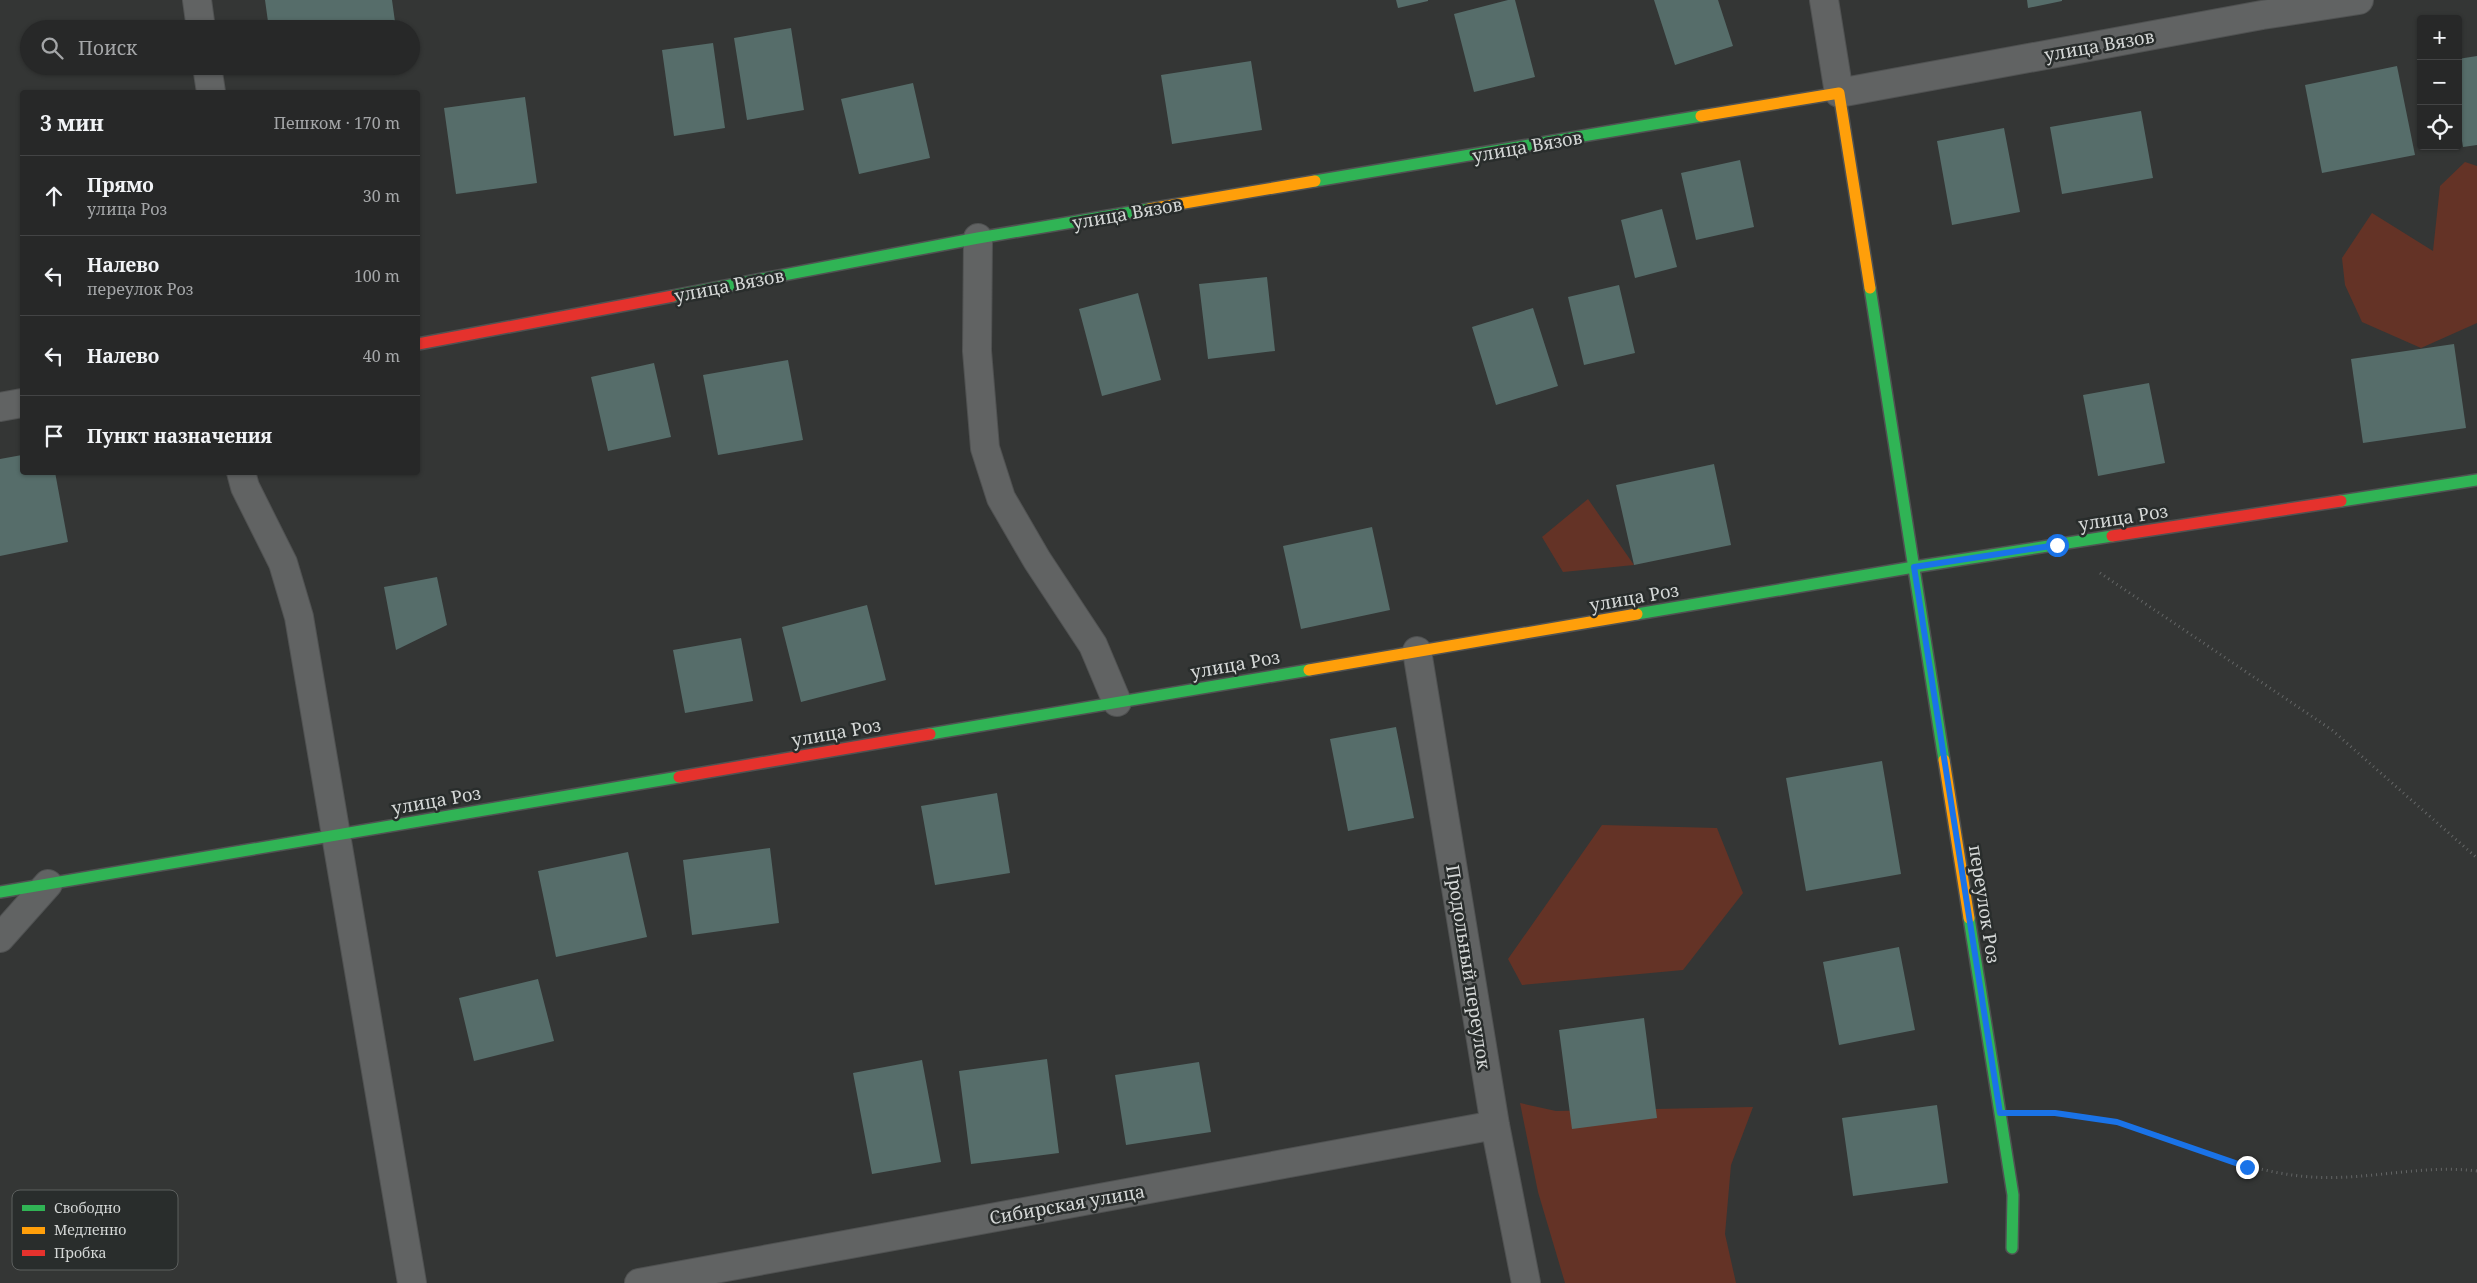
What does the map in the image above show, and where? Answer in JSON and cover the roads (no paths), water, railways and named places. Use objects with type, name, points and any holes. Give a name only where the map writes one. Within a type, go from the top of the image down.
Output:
[{"type":"street","points":[[197,0],[200,20]]},
{"type":"street","points":[[1824,0],[1839,93]]},
{"type":"street","name":"улица Вязов","points":[[420,344],[978,238],[1839,93],[2262,15],[2359,0]]},
{"type":"street","points":[[208,75],[211,90]]},
{"type":"street","name":"переулок Роз","points":[[1839,93],[2013,1195],[2012,1248]]},
{"type":"street","points":[[978,238],[977,351],[985,448],[1001,498],[1038,560],[1093,644],[1117,702]]},
{"type":"street","points":[[0,407],[20,403]]},
{"type":"street","points":[[242,475],[245,487],[284,563],[299,616],[412,1283]]},
{"type":"street","name":"улица Роз","points":[[0,892],[1914,567],[2477,480]]},
{"type":"street","name":"Продольный переулок","points":[[1417,651],[1495,1125],[1526,1283]]},
{"type":"street","points":[[0,938],[48,884]]},
{"type":"street","name":"Сибирская улица","points":[[639,1283],[1495,1125]]}]
